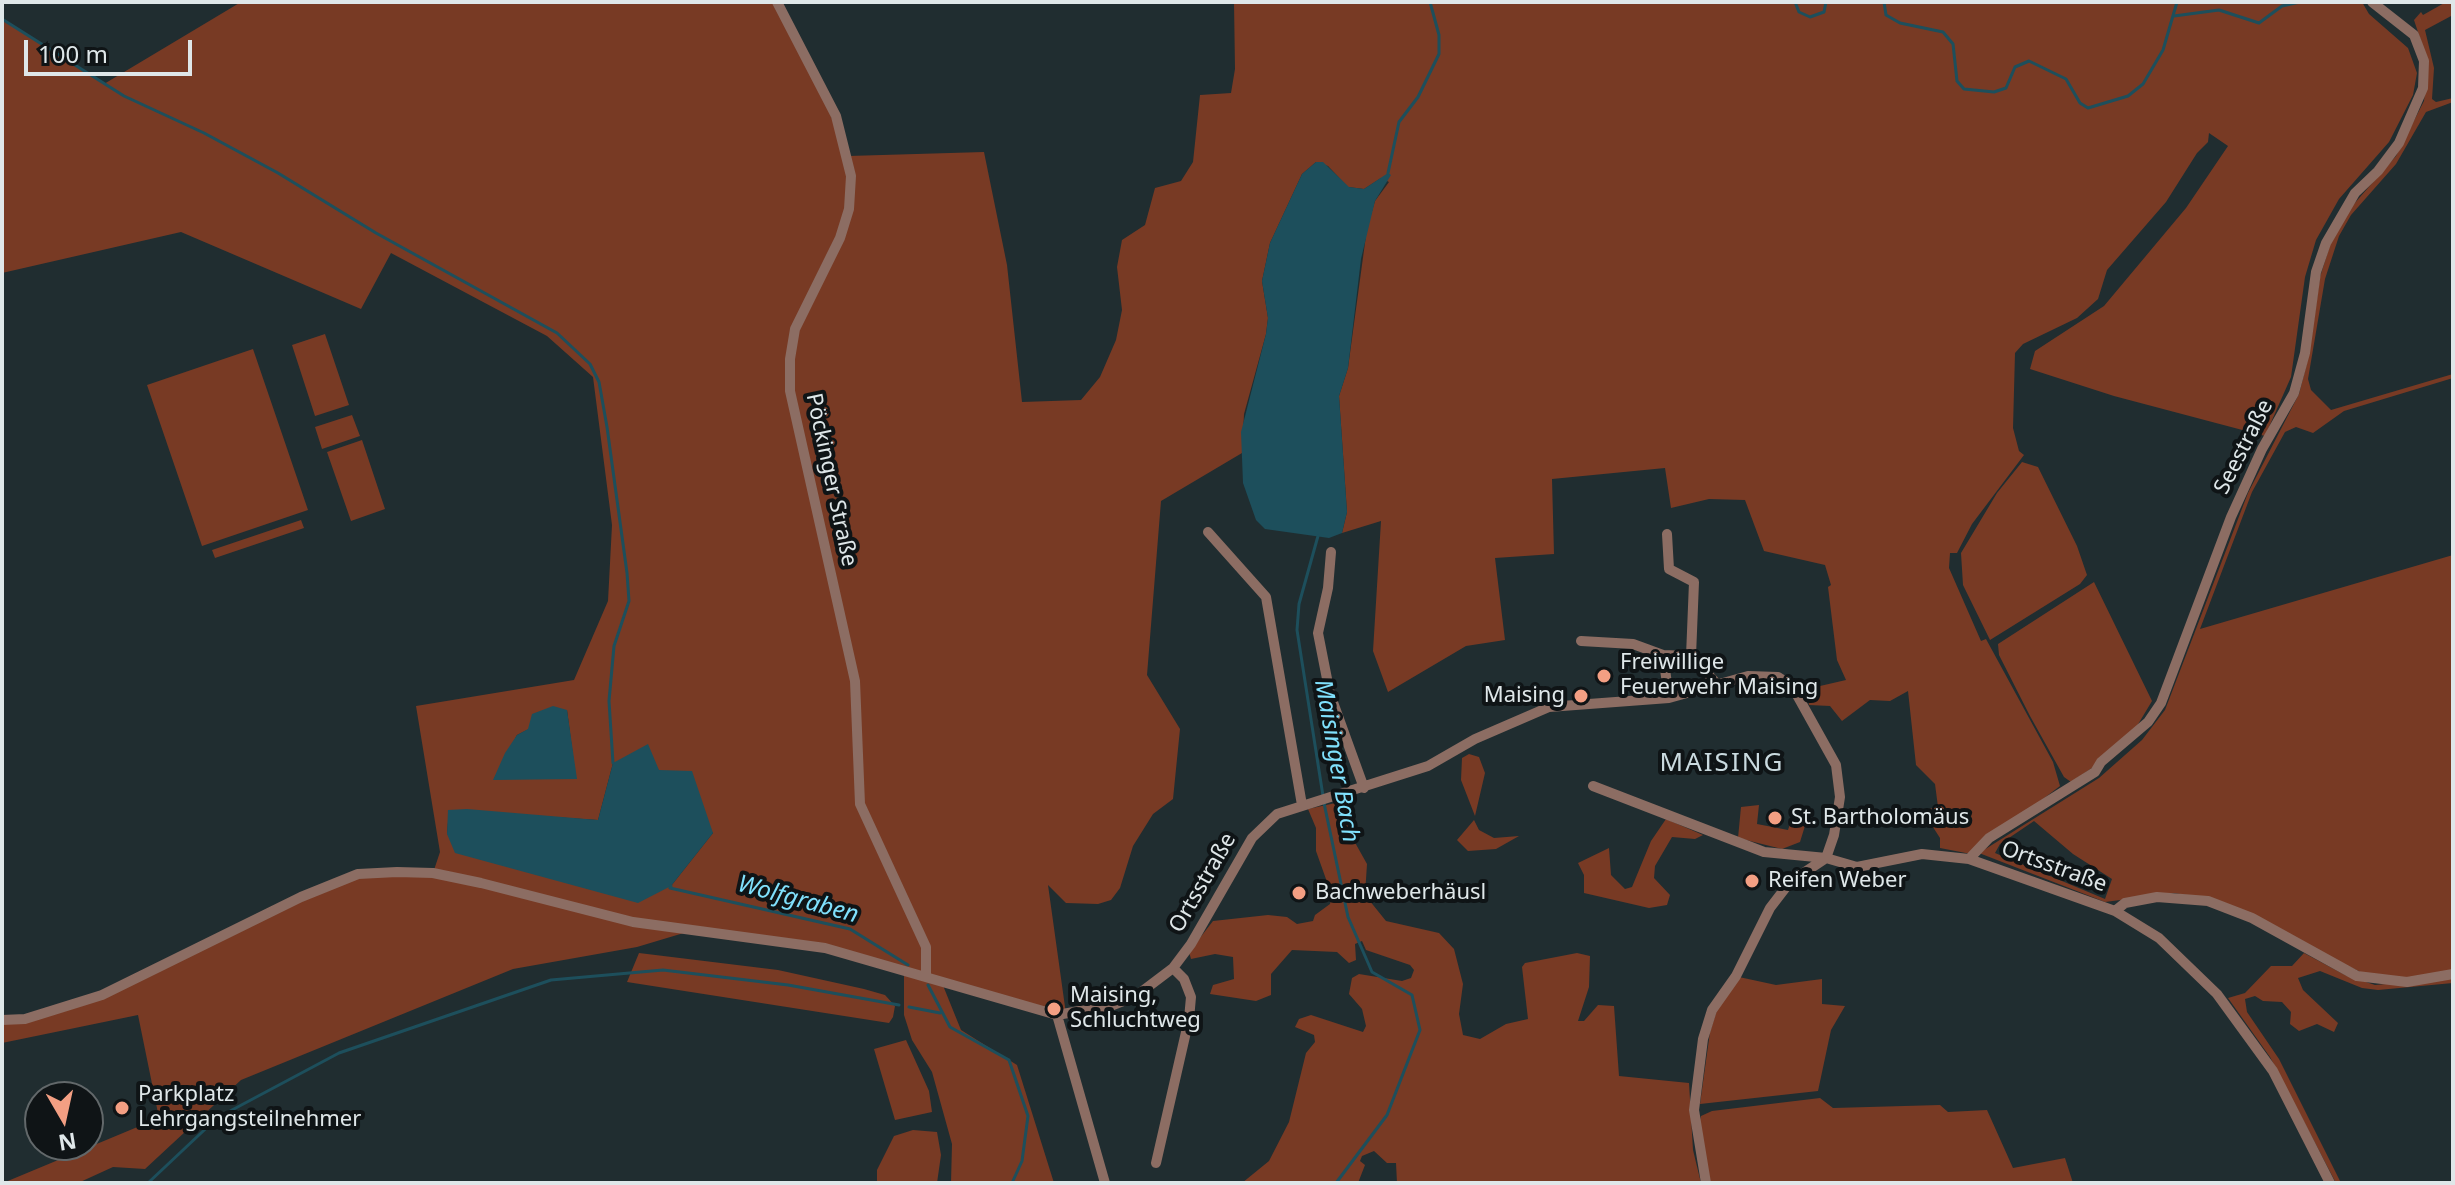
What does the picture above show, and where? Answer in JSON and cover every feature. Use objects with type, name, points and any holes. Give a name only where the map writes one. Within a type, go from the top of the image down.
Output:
[{"type":"street","name":"Pöckinger Straße","points":[[777,2],[836,116],[851,176],[849,209],[840,238],[795,329],[790,391],[855,681],[860,804],[926,947],[926,977]]},
{"type":"street","name":"Seestraße","points":[[1969,859],[1989,838],[2095,772],[2101,762],[2148,722],[2161,703],[2231,517],[2262,449],[2294,393],[2305,353],[2316,272],[2326,243],[2355,193],[2378,171],[2399,143],[2423,88],[2424,61],[2414,35],[2372,2]]},
{"type":"street","points":[[1208,532],[1266,597],[1308,804]]},
{"type":"street","points":[[1667,534],[1669,569],[1694,582],[1691,656],[1716,683]]},
{"type":"street","points":[[1331,552],[1328,588],[1318,633],[1330,694],[1364,788]]},
{"type":"street","points":[[1581,641],[1633,644],[1663,655],[1691,656]]},
{"type":"street","points":[[1663,655],[1669,698]]},
{"type":"street","name":"Ortsstraße","points":[[1057,1015],[1113,1005],[1136,996],[1173,968],[1191,944],[1252,838],[1277,814],[1428,766],[1475,739],[1549,707],[1669,698],[1748,676],[1771,676],[1783,679],[1797,692],[1836,765],[1840,797],[1838,819],[1826,858],[1857,867],[1922,854],[1969,859],[2115,911],[2159,938],[2217,994],[2273,1071],[2330,1183]]},
{"type":"street","points":[[1593,786],[1737,844],[1764,852],[1826,858]]},
{"type":"street","points":[[1706,1183],[1694,1110],[1703,1039],[1712,1010],[1736,976],[1770,908],[1790,882],[1826,858]]},
{"type":"street","points":[[2,1020],[25,1019],[102,995],[301,897],[358,874],[433,873],[554,900],[633,922],[825,948],[1057,1015],[1105,1183]]},
{"type":"street","points":[[2115,911],[2122,904],[2157,897],[2208,901],[2252,918],[2357,976],[2407,982],[2453,974]]},
{"type":"street","points":[[1156,1163],[1189,1019],[1191,997],[1184,979],[1173,968]]},
{"type":"shaded area","points":[[241,2],[777,2],[806,58],[848,156],[984,152],[1007,265],[1022,402],[1081,400],[1100,377],[1116,340],[1122,310],[1117,267],[1122,240],[1145,225],[1155,188],[1181,181],[1193,162],[1200,95],[1231,93],[1235,69],[1234,2],[2362,2],[2369,14],[2408,48],[2417,73],[2413,95],[2389,142],[2339,199],[2316,240],[2305,277],[2291,377],[2265,436],[2114,396],[2030,369],[2035,351],[2104,306],[2186,208],[2228,146],[2209,133],[2208,142],[2197,153],[2166,202],[2107,270],[2098,299],[2077,318],[2023,344],[2015,353],[2013,428],[2019,451],[2024,455],[1972,524],[1957,553],[1950,553],[1949,568],[1981,641],[1986,639],[2053,762],[2060,786],[1971,854],[1940,848],[1940,838],[1931,824],[1929,809],[1938,807],[1935,784],[1916,765],[1908,691],[1890,701],[1870,700],[1842,721],[1830,706],[1809,705],[1807,689],[1846,680],[1837,660],[1828,587],[1831,585],[1825,565],[1764,551],[1745,500],[1709,499],[1671,508],[1665,468],[1552,479],[1554,554],[1495,558],[1505,640],[1466,646],[1388,692],[1373,651],[1381,521],[1342,533],[1347,512],[1339,396],[1348,368],[1367,228],[1375,201],[1389,182],[1381,178],[1364,189],[1348,187],[1328,166],[1316,162],[1302,174],[1270,243],[1262,281],[1268,318],[1266,334],[1244,414],[1242,453],[1161,501],[1147,675],[1180,729],[1173,799],[1153,814],[1133,846],[1120,888],[1111,900],[1098,904],[1066,903],[1048,885],[1066,1014],[942,983],[961,1030],[1017,1065],[1054,1183],[951,1183],[952,1144],[932,1072],[912,1040],[904,1015],[904,972],[825,948],[687,932],[637,947],[513,969],[241,1080],[145,1169],[113,1167],[78,1183],[3,1183],[56,1161],[104,1161],[104,1141],[159,1118],[138,1015],[2,1043],[2,1020],[65,1008],[358,874],[433,873],[440,852],[416,706],[574,680],[608,601],[612,525],[593,377],[547,336],[391,253],[361,309],[181,232],[2,273],[2,19],[104,84]],"holes":[[[567,710],[576,779],[494,779],[517,735]],[[613,763],[659,770],[713,833],[671,886],[447,834],[449,810],[598,820]]]},
{"type":"shaded area","points":[[2446,2],[2453,2],[2453,15],[2425,30],[2434,68],[2432,99],[2436,102],[2453,98],[2453,102],[2426,112],[2396,164],[2351,215],[2339,236],[2325,279],[2308,379],[2311,390],[2331,410],[2453,374],[2453,378],[2344,411],[2313,433],[2296,427],[2285,432],[2252,492],[2200,629],[2453,555],[2453,972],[2415,979],[2369,976],[2205,898],[2174,893],[2105,902],[1979,853],[2099,778],[2142,740],[2165,710],[2248,493],[2299,394],[2309,355],[2320,277],[2331,242],[2346,213],[2396,156],[2424,101],[2428,62],[2414,20],[2421,12],[2423,15]],"holes":[[[2034,821],[2073,854],[2112,879],[2105,899],[1995,853],[2000,844]]]},
{"type":"shaded area","points":[[325,334],[349,405],[315,416],[292,345]]},
{"type":"shaded area","points":[[253,349],[308,510],[202,546],[147,385]]},
{"type":"shaded area","points":[[352,415],[360,436],[322,449],[315,427]]},
{"type":"shaded area","points":[[362,440],[385,509],[351,521],[327,452]]},
{"type":"shaded area","points":[[2022,462],[2038,467],[2077,546],[2087,575],[2080,584],[1990,640],[1963,585],[1961,553],[1997,493]]},
{"type":"shaded area","points":[[301,520],[304,528],[215,558],[212,550]]},
{"type":"shaded area","points":[[2094,582],[2152,701],[2137,726],[2095,766],[2071,782],[2064,777],[2030,716],[1999,655],[1998,644]]},
{"type":"shaded area","points":[[1469,754],[1479,757],[1485,773],[1475,816],[1461,780],[1462,758]]},
{"type":"shaded area","points":[[1354,799],[1348,812],[1348,830],[1367,864],[1365,895],[1386,921],[1439,933],[1454,949],[1463,984],[1459,1014],[1463,1035],[1480,1039],[1506,1024],[1528,1019],[1522,967],[1525,963],[1577,953],[1590,956],[1589,987],[1578,1021],[1584,1021],[1598,1005],[1614,1006],[1619,1076],[1689,1083],[1693,1150],[1701,1183],[1397,1183],[1396,1163],[1387,1163],[1374,1151],[1362,1156],[1360,1161],[1365,1165],[1358,1183],[1242,1183],[1269,1161],[1289,1122],[1306,1053],[1315,1042],[1314,1035],[1295,1027],[1299,1019],[1311,1015],[1363,1032],[1366,1026],[1362,1009],[1349,994],[1352,978],[1359,974],[1402,981],[1411,978],[1414,970],[1410,965],[1366,950],[1362,941],[1355,944],[1356,960],[1349,963],[1337,952],[1292,950],[1271,974],[1271,995],[1256,1001],[1210,994],[1213,985],[1234,979],[1233,957],[1215,954],[1191,959],[1189,952],[1213,921],[1268,915],[1287,917],[1297,924],[1313,921],[1315,915],[1330,904],[1332,896],[1316,851],[1316,828],[1308,809]]},
{"type":"shaded area","points":[[1759,805],[1757,824],[1788,830],[1793,815],[1808,816],[1800,842],[1782,849],[1738,838],[1741,807]]},
{"type":"shaded area","points":[[1666,819],[1703,835],[1695,839],[1672,837],[1655,866],[1654,878],[1670,895],[1667,905],[1649,908],[1584,893],[1584,875],[1578,863],[1609,848],[1611,875],[1625,889],[1632,887],[1651,841]]},
{"type":"shaded area","points":[[1474,820],[1479,830],[1494,838],[1519,836],[1496,849],[1468,851],[1457,840]]},
{"type":"shaded area","points":[[639,953],[778,970],[864,989],[885,995],[895,1006],[893,1017],[889,1023],[627,982]]},
{"type":"shaded area","points":[[2304,953],[2345,975],[2375,985],[2453,978],[2453,983],[2378,990],[2362,988],[2320,971],[2298,978],[2303,990],[2338,1023],[2334,1032],[2317,1024],[2299,1031],[2290,1024],[2291,1012],[2282,1002],[2263,1001],[2255,996],[2245,999],[2247,1012],[2279,1059],[2341,1183],[2336,1183],[2270,1057],[2228,998],[2245,993],[2271,966],[2292,966]]},
{"type":"shaded area","points":[[1739,977],[1776,985],[1822,979],[1822,1004],[1845,1006],[1831,1030],[1818,1091],[1700,1104],[1710,1032],[1720,1000]]},
{"type":"shaded area","points":[[906,1040],[929,1091],[932,1112],[895,1120],[874,1049]]},
{"type":"shaded area","points":[[1820,1098],[1833,1108],[1940,1105],[1948,1112],[1987,1110],[2013,1168],[2065,1158],[2073,1183],[1710,1183],[1699,1124],[1701,1116],[1712,1111]]},
{"type":"shaded area","points":[[913,1130],[937,1132],[941,1155],[937,1183],[877,1183],[877,1170],[894,1136]]},
{"type":"water","points":[[1316,162],[1323,162],[1349,187],[1364,189],[1388,173],[1391,175],[1375,201],[1361,259],[1348,368],[1339,396],[1347,512],[1342,533],[1329,538],[1265,529],[1256,520],[1243,483],[1241,432],[1266,334],[1268,318],[1262,281],[1270,243],[1302,174]]},
{"type":"water","points":[[553,706],[567,710],[577,779],[493,780],[517,735],[528,729],[532,714]]},
{"type":"water","points":[[648,744],[659,770],[692,771],[713,833],[671,886],[638,903],[455,853],[447,834],[448,810],[598,820],[613,763]]},
{"type":"waterway","name":"Maisinger Bach","points":[[1388,173],[1399,122],[1418,97],[1439,54],[1439,35],[1430,2]]},
{"type":"waterway","name":"Maisinger Bach","points":[[1795,2],[1799,12],[1810,17],[1824,12],[1826,2]]},
{"type":"waterway","name":"Maisinger Bach","points":[[1884,2],[1886,15],[1900,23],[1943,32],[1953,44],[1957,81],[1964,89],[1994,92],[2006,88],[2015,67],[2029,61],[2066,79],[2080,103],[2088,108],[2128,96],[2143,84],[2163,50],[2177,2]]},
{"type":"waterway","points":[[2174,16],[2219,10],[2259,23],[2282,6],[2300,2]]},
{"type":"waterway","points":[[2,19],[124,96],[204,133],[278,173],[376,233],[557,333],[590,364],[599,382],[607,427],[629,601],[614,646],[609,701],[613,763]]},
{"type":"waterway","name":"Maisinger Bach","points":[[1318,536],[1299,604],[1297,630],[1323,796]]},
{"type":"waterway","name":"Maisinger Bach","points":[[1324,803],[1348,917],[1372,972],[1412,995],[1420,1030],[1387,1115],[1336,1183]]},
{"type":"waterway","name":"Wolfgraben","points":[[671,886],[850,929],[908,965]]},
{"type":"waterway","points":[[148,1183],[217,1118],[339,1053],[551,980],[663,970],[788,985],[899,1005]]},
{"type":"waterway","points":[[928,985],[950,1027],[1009,1060],[1028,1116],[1022,1161],[1012,1183]]},
{"type":"waterway","points":[[909,1007],[940,1013]]},
{"type":"place","name":"Freiwillige Feuerwehr Maising","points":[[1604,676]]},
{"type":"place","name":"Maising","points":[[1581,696]]},
{"type":"place","name":"St. Bartholomäus","points":[[1775,818]]},
{"type":"place","name":"Reifen Weber","points":[[1752,881]]},
{"type":"place","name":"Bachweberhäusl","points":[[1299,893]]},
{"type":"place","name":"Maising, Schluchtweg","points":[[1054,1009]]},
{"type":"place","name":"Parkplatz Lehrgangsteilnehmer","points":[[122,1108]]},
{"type":"district","name":"MAISING","points":[[1722,764]]}]
